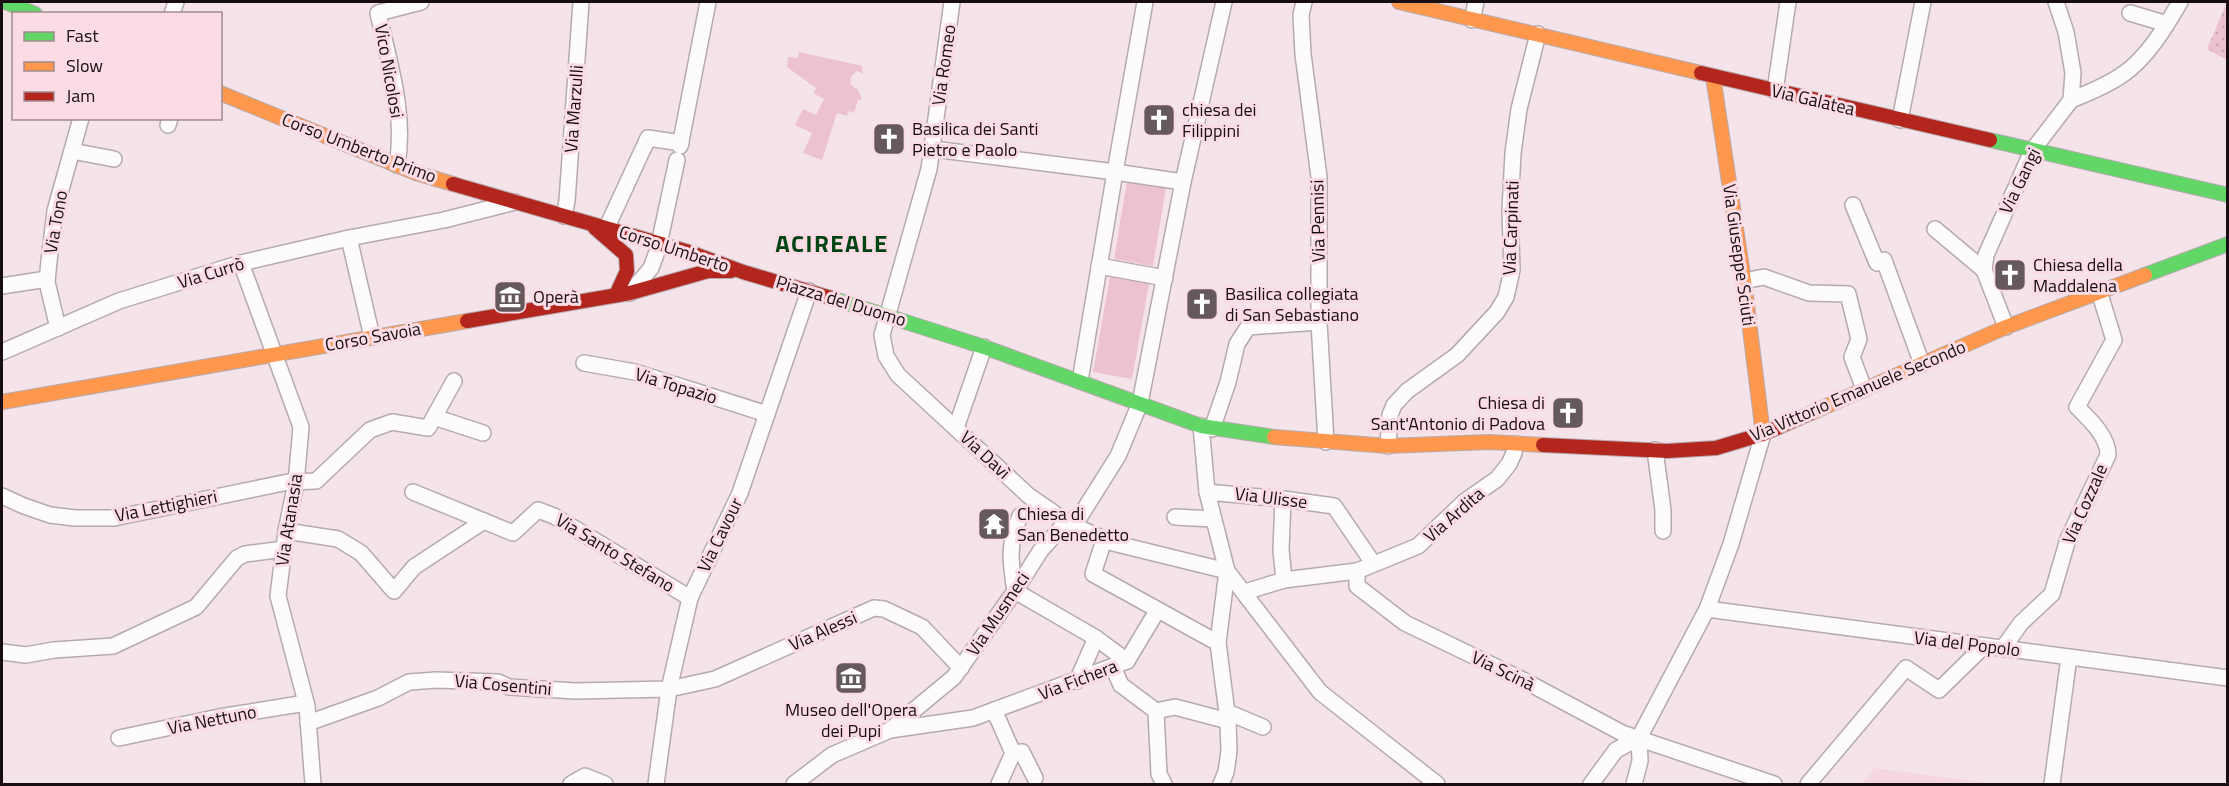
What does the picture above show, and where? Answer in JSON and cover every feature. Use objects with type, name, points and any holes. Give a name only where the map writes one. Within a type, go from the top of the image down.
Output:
[{"type":"street","name":"Vico Nicolosi","points":[[397,165],[400,146],[399,109],[377,7],[421,2]]},
{"type":"street","name":"Via Marzulli","points":[[564,216],[568,189],[581,2]]},
{"type":"street","points":[[623,294],[651,268],[660,243],[708,2]]},
{"type":"street","name":"Via Romeo","points":[[887,315],[933,149],[952,2]]},
{"type":"street","points":[[1076,380],[1099,267],[1114,169],[1145,2]]},
{"type":"street","points":[[1070,520],[1118,456],[1140,403],[1184,179],[1224,2]]},
{"type":"street","name":"Via Pennisi","points":[[1304,2],[1301,15],[1303,54],[1319,177],[1319,322],[1326,442]]},
{"type":"street","name":"Via Galatea","points":[[1399,2],[2228,195]]},
{"type":"street","points":[[1472,20],[1476,2]]},
{"type":"street","points":[[1775,91],[1788,2]]},
{"type":"street","points":[[1900,120],[1923,2]]},
{"type":"street","points":[[2056,2],[2066,32],[2073,73],[2071,100]]},
{"type":"street","name":"Via Gangi","points":[[1984,270],[1986,255],[2032,151],[2071,100],[2122,75],[2146,51],[2167,24],[2180,2]]},
{"type":"street","points":[[3,3],[29,12]]},
{"type":"street","points":[[2130,13],[2167,24]]},
{"type":"street","name":"Via Carpinati","points":[[1388,446],[1390,415],[1394,405],[1407,391],[1457,355],[1497,312],[1506,297],[1512,270],[1510,210],[1513,153],[1520,109],[1538,34]]},
{"type":"street","name":"Via Giuseppe Sciuti","points":[[1713,76],[1744,281],[1763,434]]},
{"type":"street","name":"Corso Umberto Primo","points":[[222,94],[416,173],[606,227]]},
{"type":"street","name":"Via Tono","points":[[58,328],[47,279],[55,211],[80,120]]},
{"type":"street","points":[[606,227],[648,138],[680,150]]},
{"type":"street","points":[[933,149],[1184,179]]},
{"type":"street","points":[[72,151],[114,159]]},
{"type":"street","name":"Via Currò","points":[[7,350],[119,301],[241,263],[515,202]]},
{"type":"street","points":[[1853,205],[1877,262],[1884,260],[1922,364]]},
{"type":"street","points":[[589,223],[626,255],[627,271],[623,294]]},
{"type":"street","name":"Corso Umberto","points":[[606,227],[743,272]]},
{"type":"street","points":[[1935,230],[1984,270],[2006,327]]},
{"type":"street","points":[[349,238],[372,337]]},
{"type":"street","name":"Via Vittorio Emanuele Secondo","points":[[1076,380],[1211,428],[1326,442],[1388,446],[1489,442],[1655,450],[1716,448],[1763,434],[2006,327],[2228,244]]},
{"type":"street","name":"Via Atanasia","points":[[241,263],[301,427],[296,483],[285,531],[278,596],[306,703],[313,784]]},
{"type":"street","points":[[1099,267],[1165,278]]},
{"type":"street","name":"Corso Savoia","points":[[2,402],[623,294],[708,271],[743,272]]},
{"type":"street","name":"Piazza del Duomo","points":[[743,272],[887,315],[1076,380]]},
{"type":"street","points":[[1744,281],[1764,277],[1809,293],[1848,294],[1859,339],[1852,357],[1864,390]]},
{"type":"street","points":[[2,286],[47,279]]},
{"type":"street","name":"Via Cavour","points":[[656,784],[669,688],[690,598],[740,493],[809,291]]},
{"type":"street","name":"Via Cozzale","points":[[2003,648],[2021,623],[2052,594],[2068,538],[2108,454],[2108,447],[2093,424],[2077,407],[2114,339],[2099,291]]},
{"type":"street","name":"Via Davì","points":[[887,315],[882,335],[886,356],[898,375],[1029,496],[1109,541]]},
{"type":"street","points":[[1221,784],[1227,765],[1228,716],[1216,645],[1222,566],[1207,492],[1203,459],[1211,428],[1228,382],[1237,344],[1248,327],[1319,322]]},
{"type":"street","points":[[956,428],[984,347]]},
{"type":"street","name":"Via Topazio","points":[[584,363],[644,375],[767,414]]},
{"type":"street","points":[[454,381],[434,417],[483,433]]},
{"type":"street","name":"Via Lettighieri","points":[[2,496],[50,514],[75,518],[114,518],[288,482],[316,481],[369,430],[392,422],[428,428],[434,417]]},
{"type":"street","points":[[1634,784],[1640,761],[1639,738],[1707,609],[1731,544],[1763,434]]},
{"type":"street","name":"Via Ardita","points":[[1245,592],[1284,580],[1357,571],[1373,561],[1418,546],[1464,502],[1497,479],[1509,464],[1515,444]]},
{"type":"street","points":[[1655,450],[1663,510],[1663,531]]},
{"type":"street","name":"Via Santo Stefano","points":[[413,492],[513,533],[538,510],[546,513],[589,536],[690,598]]},
{"type":"street","name":"Via Ulisse","points":[[1207,492],[1334,506],[1373,561]]},
{"type":"street","points":[[1283,499],[1281,550],[1284,580]]},
{"type":"street","points":[[1020,516],[1011,537],[1011,568],[1015,591],[1096,638],[1120,664],[1121,684],[1156,711],[1175,707],[1228,716],[1263,727]]},
{"type":"street","points":[[1175,517],[1213,519]]},
{"type":"street","name":"Via Musmeci","points":[[890,729],[958,672],[1041,550],[1070,520]]},
{"type":"street","points":[[285,531],[338,539],[360,553],[394,591],[414,567],[484,521]]},
{"type":"street","points":[[1216,645],[1093,574],[1109,541],[1222,566],[1245,592],[1320,692],[1437,784]]},
{"type":"street","points":[[2,652],[26,655],[113,646],[196,607],[237,558],[245,554],[284,549]]},
{"type":"street","name":"Via Scinà","points":[[1357,571],[1357,586],[1373,596],[1405,623],[1525,681],[1622,733],[1639,738]]},
{"type":"street","name":"Via Alessi","points":[[669,688],[715,679],[874,608],[884,609],[922,627],[958,672]]},
{"type":"street","name":"Via del Popolo","points":[[1707,609],[2228,678]]},
{"type":"street","name":"Via Fichera","points":[[890,729],[973,718],[1120,664],[1157,611]]},
{"type":"street","points":[[1077,681],[1096,638]]},
{"type":"street","points":[[1808,784],[1906,668],[1939,690],[1984,646]]},
{"type":"street","points":[[2052,784],[2069,657]]},
{"type":"street","name":"Via Cosentini","points":[[308,723],[378,698],[409,682],[418,681],[498,682],[509,687],[575,691],[669,688]]},
{"type":"street","name":"Via Nettuno","points":[[119,738],[219,717],[306,703]]},
{"type":"street","points":[[994,710],[1013,753],[999,784]]},
{"type":"street","points":[[1156,711],[1159,774],[1164,784]]},
{"type":"street","points":[[794,784],[832,754],[890,729]]},
{"type":"street","points":[[1591,784],[1616,750],[1639,738],[1774,784]]},
{"type":"street","points":[[1013,753],[1022,752],[1035,778]]},
{"type":"street","points":[[1212,784],[1227,765]]},
{"type":"street","points":[[571,784],[585,776],[605,784]]},
{"type":"shaded area","points":[[2227,2],[2228,60],[2207,49]]},
{"type":"shaded area","points":[[799,52],[862,66],[863,74],[857,71],[852,75],[851,85],[858,90],[862,99],[858,100],[854,113],[848,111],[847,116],[837,113],[822,160],[803,153],[812,133],[795,125],[803,109],[816,115],[824,99],[813,93],[816,88],[787,67],[788,57],[798,58]]},
{"type":"shaded area","points":[[1127,181],[1166,187],[1153,266],[1114,259]]},
{"type":"shaded area","points":[[1110,277],[1149,284],[1132,379],[1093,372]]},
{"type":"shaded area","points":[[1875,768],[1995,784],[1861,784]]},
{"type":"traffic: fast","points":[[6,2],[30,12]]},
{"type":"traffic: fast","points":[[1990,140],[2228,195]]},
{"type":"traffic: fast","points":[[2145,275],[2228,244]]},
{"type":"traffic: fast","points":[[831,298],[984,347],[1201,426],[1274,437]]},
{"type":"traffic: slow","points":[[1399,2],[1701,73]]},
{"type":"traffic: slow","points":[[1713,76],[1744,281],[1763,434]]},
{"type":"traffic: slow","points":[[222,94],[416,173],[453,184]]},
{"type":"traffic: slow","points":[[1811,413],[2006,327],[2145,275]]},
{"type":"traffic: slow","points":[[2,402],[467,321]]},
{"type":"traffic: slow","points":[[1274,437],[1388,446],[1489,442],[1543,445]]},
{"type":"traffic: jam","points":[[1701,73],[1990,140]]},
{"type":"traffic: jam","points":[[453,184],[689,252],[743,272],[831,298]]},
{"type":"traffic: jam","points":[[595,228],[626,255],[627,271],[616,295]]},
{"type":"traffic: jam","points":[[467,321],[630,293],[708,271],[731,271]]},
{"type":"traffic: jam","points":[[1543,445],[1667,451],[1716,448],[1763,434],[1811,413]]},
{"type":"place","name":"chiesa dei Filippini","points":[[1159,120]]},
{"type":"place","name":"Basilica dei Santi Pietro e Paolo","points":[[889,139]]},
{"type":"place","name":"Chiesa della Maddalena","points":[[2010,275]]},
{"type":"place","name":"Operà","points":[[510,297]]},
{"type":"place","name":"Basilica collegiata di San Sebastiano","points":[[1202,304]]},
{"type":"place","name":"Chiesa di Sant'Antonio di Padova","points":[[1568,413]]},
{"type":"place","name":"Chiesa di San Benedetto","points":[[994,524]]},
{"type":"place","name":"Museo dell'Opera dei Pupi","points":[[851,678]]},
{"type":"district","name":"ACIREALE","points":[[832,244]]}]
